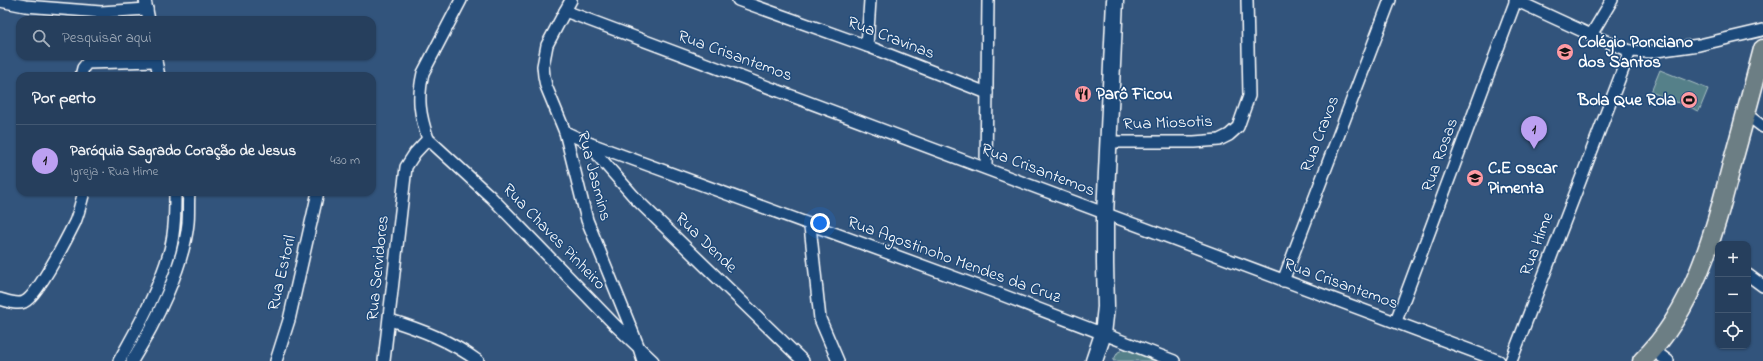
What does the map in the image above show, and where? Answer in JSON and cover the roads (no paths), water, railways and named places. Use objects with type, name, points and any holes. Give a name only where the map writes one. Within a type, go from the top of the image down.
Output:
[{"type":"main road","points":[[1648,356],[1673,322],[1690,293],[1702,265],[1714,248],[1763,49]]},
{"type":"street","points":[[428,139],[419,106],[423,73],[461,0]]},
{"type":"street","name":"Rua Jasmins","points":[[570,0],[547,45],[543,66],[546,86],[565,132],[587,220],[643,361]]},
{"type":"street","name":"Rua Cravinas","points":[[738,0],[867,46],[987,93]]},
{"type":"street","points":[[867,46],[870,0]]},
{"type":"street","points":[[986,168],[988,0]]},
{"type":"street","points":[[1094,361],[1103,334],[1106,307],[1105,215],[1110,142],[1115,0]]},
{"type":"street","name":"Rua Miosotis","points":[[1110,142],[1194,142],[1219,140],[1229,135],[1238,127],[1248,96],[1248,0]]},
{"type":"street","name":"Rua Cravos","points":[[1283,281],[1390,0]]},
{"type":"street","points":[[1515,0],[1630,51],[1649,52],[1692,46],[1763,30]]},
{"type":"street","name":"Rua Rosas","points":[[1396,321],[1515,0]]},
{"type":"street","points":[[1591,35],[1612,0]]},
{"type":"street","points":[[0,1],[25,6],[101,12],[147,10]]},
{"type":"street","name":"Rua Crisantemos","points":[[565,11],[986,168],[1105,215],[1396,321],[1499,361]]},
{"type":"street","name":"Rua Hime","points":[[1511,361],[1630,51]]},
{"type":"street","points":[[82,72],[83,68],[88,63],[128,60]]},
{"type":"street","points":[[155,60],[158,72]]},
{"type":"street","points":[[1746,114],[1763,127]]},
{"type":"street","name":"Rua Agostinoho Mendes da Cruz","points":[[565,132],[591,144],[1174,361]]},
{"type":"street","name":"Rua Servidores","points":[[384,361],[390,320],[406,167],[415,152],[428,139]]},
{"type":"street","name":"Rua Chaves Pinheiro","points":[[428,139],[492,197],[615,325],[653,361]]},
{"type":"street","name":"Rua Dende","points":[[591,144],[600,158],[637,200],[803,361]]},
{"type":"street","points":[[0,299],[17,304],[30,298],[48,272],[69,233],[83,196]]},
{"type":"street","points":[[119,361],[139,325],[168,255],[174,223],[175,196]]},
{"type":"street","points":[[132,361],[166,296],[183,250],[188,223],[189,196]]},
{"type":"street","name":"Rua Estoril","points":[[276,361],[289,320],[317,196]]},
{"type":"street","points":[[810,226],[820,319],[830,344],[841,360]]},
{"type":"street","points":[[1751,277],[1763,286]]},
{"type":"street","points":[[390,320],[422,329],[461,349],[478,361]]},
{"type":"street","points":[[1648,356],[1668,361]]},
{"type":"place","name":"Colégio Ponciano dos Santos","points":[[1565,52]]},
{"type":"place","name":"Parô Ficou","points":[[1083,94]]},
{"type":"place","name":"Bola Que Rola","points":[[1689,100]]},
{"type":"place","name":"Paróquia Sagrado Coração de Jesus","points":[[1534,149]]},
{"type":"place","name":"C.E Oscar Pimenta","points":[[1475,178]]}]
